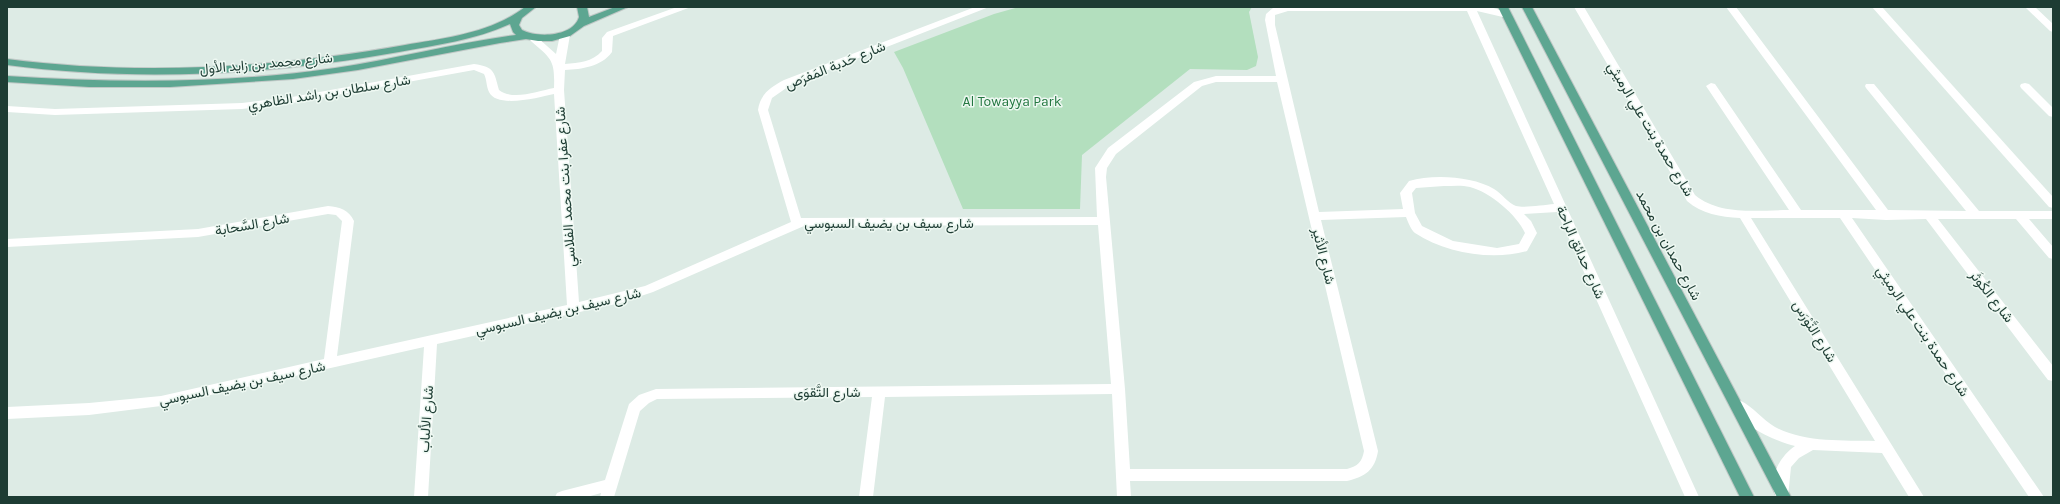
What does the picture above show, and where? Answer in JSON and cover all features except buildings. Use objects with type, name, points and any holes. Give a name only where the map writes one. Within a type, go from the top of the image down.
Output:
[{"type":"main road","name":"شارع محمد بن زايد الأول","points":[[7,62],[66,68],[109,70],[221,69],[282,65],[395,50],[466,37],[501,26],[531,7]]},
{"type":"main road","points":[[581,24],[585,18],[585,12],[582,7]]},
{"type":"main road","points":[[565,35],[581,24],[623,7]]},
{"type":"main road","name":"شارع حمدان بن محمد","points":[[1527,7],[1783,496]]},
{"type":"main road","points":[[1505,11],[1747,497]]},
{"type":"main road","points":[[518,16],[515,22],[515,28],[518,33],[530,38]]},
{"type":"main road","name":"شارع محمد بن زايد الأول","points":[[7,79],[132,85],[180,84],[275,78],[394,62],[482,44],[530,38],[550,39],[565,35]]},
{"type":"street","points":[[530,38],[550,52],[559,67],[578,65],[597,60],[607,52],[607,38],[610,34],[686,7]]},
{"type":"street","name":"شارع حَدبة المَفرَص","points":[[797,223],[763,110],[765,99],[769,94],[788,82],[984,7]]},
{"type":"street","name":"شارع الأثير","points":[[1123,475],[1347,475],[1361,473],[1370,463],[1371,451],[1281,79],[1268,17],[1278,8],[1470,7],[1505,11]]},
{"type":"street","name":"شارع حدائق الراحة","points":[[1470,7],[1692,497]]},
{"type":"street","name":"شارع حمدة بنت علي الرميثي","points":[[1579,7],[1691,198],[1701,206],[1714,212],[1743,214],[1886,216],[2053,215]]},
{"type":"street","points":[[1731,7],[1886,216]]},
{"type":"street","points":[[1877,7],[2053,204]]},
{"type":"street","points":[[2030,7],[2053,29]]},
{"type":"street","name":"شارع عفرا بنت محمد الفلاسي","points":[[565,35],[559,67],[559,90],[573,307]]},
{"type":"street","name":"شارع سلطان بن راشد الظاهري","points":[[7,109],[55,112],[242,106],[292,100],[474,67],[485,69],[491,74],[494,92],[501,97],[518,97],[559,90]]},
{"type":"street","points":[[1124,497],[1118,388],[1103,221],[1100,178],[1101,168],[1112,151],[1198,84],[1216,79],[1281,79]]},
{"type":"street","points":[[1711,86],[1798,215]]},
{"type":"street","points":[[1870,86],[1977,216]]},
{"type":"street","points":[[2025,86],[2053,114]]},
{"type":"street","points":[[1413,184],[1473,184],[1493,194],[1513,210],[1527,224],[1531,233],[1523,248],[1497,252],[1451,245],[1418,228],[1409,213],[1406,193],[1413,184]]},
{"type":"street","points":[[1513,210],[1561,208]]},
{"type":"street","name":"شارع السَّحابة","points":[[7,243],[180,234],[234,228],[328,210],[338,211],[346,216],[348,221],[330,364]]},
{"type":"street","points":[[1314,216],[1409,213]]},
{"type":"street","name":"شارع النَّوْرَس","points":[[1743,214],[1917,497]]},
{"type":"street","name":"شارع حمدة بنت علي الرميثي","points":[[1844,215],[2002,447],[2038,497]]},
{"type":"street","points":[[2019,215],[2053,256]]},
{"type":"street","name":"شارع الكُوثَر","points":[[1930,216],[2053,376]]},
{"type":"street","name":"شارع سيف بن يضيف السبوسي","points":[[7,413],[89,409],[161,401],[330,364],[573,307],[620,298],[649,289],[731,255],[797,223],[832,221],[1103,221]]},
{"type":"street","name":"شارع الألباب","points":[[421,497],[431,340]]},
{"type":"street","name":"شارع التَّقوَى","points":[[609,491],[634,408],[644,399],[656,394],[1118,388]]},
{"type":"street","points":[[866,497],[879,392]]},
{"type":"street","points":[[1734,403],[1755,422],[1772,433],[1809,445],[1886,447]]},
{"type":"street","points":[[1783,496],[1780,480],[1783,468],[1788,458],[1797,450],[1809,445]]},
{"type":"street","points":[[562,497],[609,491]]},
{"type":"green space","name":"Al Towayya Park","points":[[1019,7],[1252,7],[1249,12],[1258,57],[1256,66],[1247,70],[1190,69],[1082,155],[1080,209],[963,209],[903,68],[894,52],[994,14]]}]
